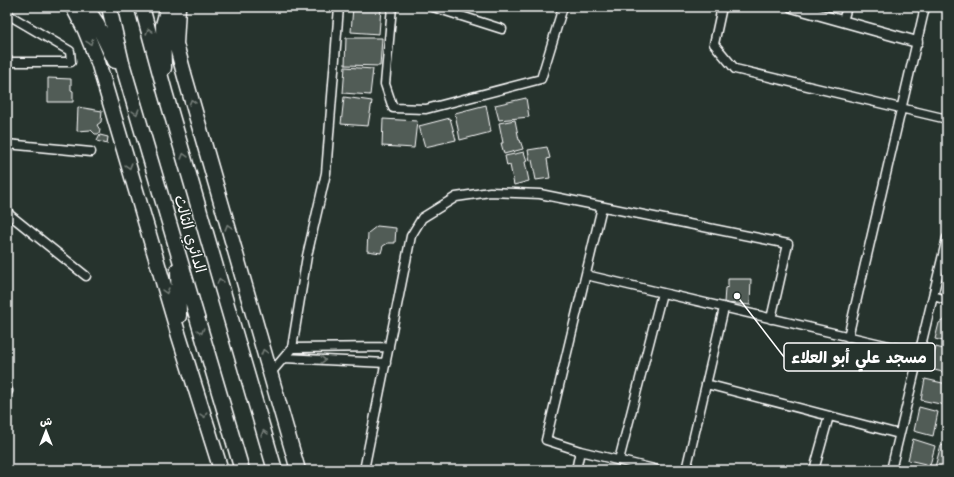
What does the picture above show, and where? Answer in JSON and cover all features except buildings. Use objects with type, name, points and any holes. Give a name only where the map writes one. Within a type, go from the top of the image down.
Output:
[{"type":"highway","points":[[73,7],[85,30],[98,62],[179,336],[221,470]]},
{"type":"highway","points":[[86,7],[96,22],[130,90]]},
{"type":"highway","name":"الدائري الثالث","points":[[109,7],[122,63],[242,470]]},
{"type":"highway","name":"الدائري الثالث","points":[[142,7],[165,92],[275,470]]},
{"type":"highway","points":[[165,92],[163,25],[168,7]]},
{"type":"highway","points":[[178,7],[176,44],[298,470]]},
{"type":"highway","points":[[177,251],[179,336]]},
{"type":"street","points":[[270,374],[292,348],[307,256],[326,174],[339,7]]},
{"type":"street","points":[[392,7],[385,84],[393,108],[426,109],[541,78],[563,7]]},
{"type":"street","points":[[433,7],[502,29]]},
{"type":"street","points":[[722,7],[714,44],[735,69],[947,119]]},
{"type":"street","points":[[792,7],[917,42]]},
{"type":"street","points":[[843,22],[847,7]]},
{"type":"street","points":[[848,337],[925,7]]},
{"type":"street","points":[[7,14],[70,51],[71,62],[7,62]]},
{"type":"street","points":[[7,144],[91,152]]},
{"type":"street","points":[[364,470],[411,236],[422,218],[456,197],[490,192],[540,194],[788,244],[771,319]]},
{"type":"street","points":[[602,207],[546,440],[580,451],[658,470]]},
{"type":"street","points":[[7,210],[10,215],[86,276]]},
{"type":"street","points":[[891,470],[947,238]]},
{"type":"street","points":[[586,275],[919,353]]},
{"type":"street","points":[[619,460],[662,293]]},
{"type":"street","points":[[933,296],[947,300]]},
{"type":"street","points":[[686,470],[724,308]]},
{"type":"street","points":[[292,348],[389,347]]},
{"type":"street","points":[[284,358],[386,363]]},
{"type":"street","points":[[706,384],[900,434]]},
{"type":"street","points":[[814,470],[829,416]]},
{"type":"street","points":[[576,470],[580,451]]},
{"type":"place","name":"مسجد علي أبو العلاء","points":[[737,296]]}]
